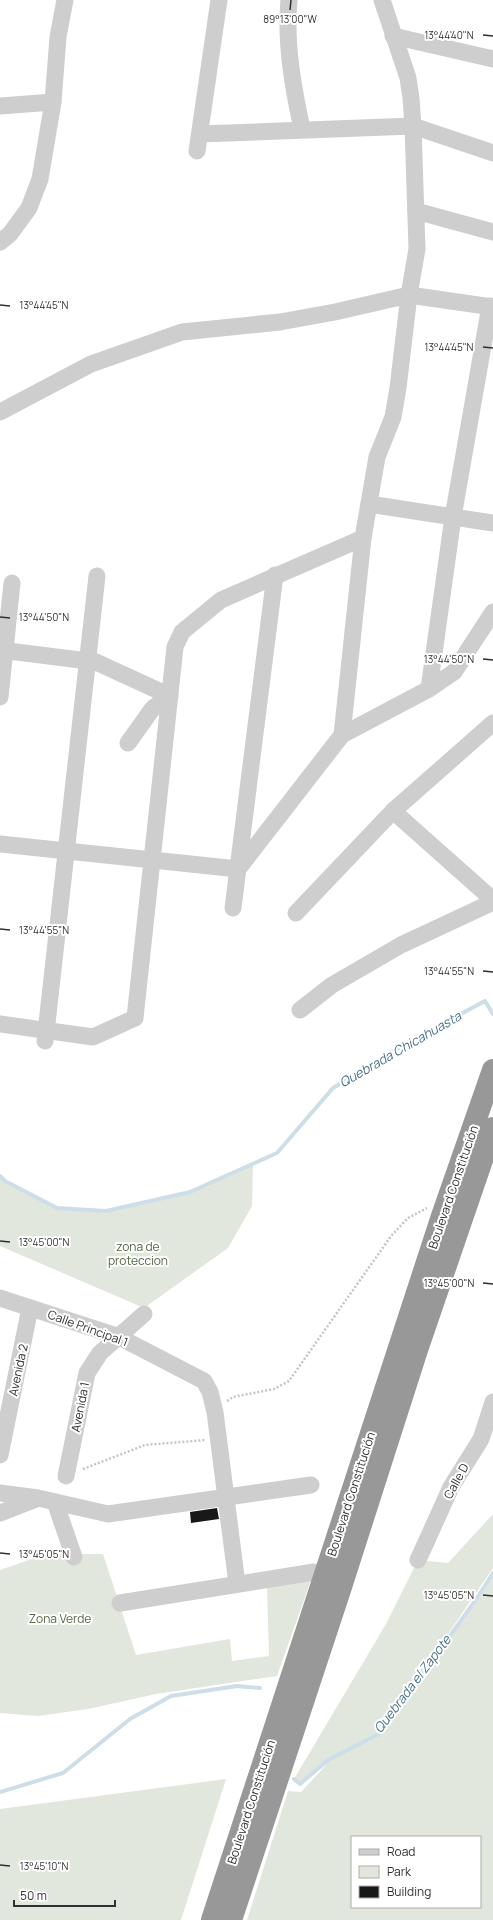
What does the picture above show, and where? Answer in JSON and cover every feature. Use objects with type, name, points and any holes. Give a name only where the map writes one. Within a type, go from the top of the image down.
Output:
[{"type":"highway","name":"Boulevard Constitución","points":[[212,1920],[448,1199],[493,1070]]},
{"type":"highway","name":"Boulevard Constitución","points":[[231,1920],[340,1590],[417,1350],[486,1169],[493,1128]]},
{"type":"street","points":[[0,242],[10,234],[29,208],[40,179],[53,102],[58,37],[65,0]]},
{"type":"street","points":[[197,151],[219,0]]},
{"type":"street","points":[[288,0],[287,21],[293,87],[302,129]]},
{"type":"street","points":[[342,735],[363,538],[377,457],[393,417],[400,373],[409,295],[417,249],[414,126],[408,78],[382,0]]},
{"type":"street","points":[[393,36],[493,59]]},
{"type":"street","points":[[0,106],[53,102]]},
{"type":"street","points":[[200,134],[414,126],[493,153]]},
{"type":"street","points":[[416,211],[493,232]]},
{"type":"street","points":[[0,412],[91,364],[182,332],[280,322],[335,312],[409,295],[491,307],[453,517],[429,688]]},
{"type":"street","points":[[369,504],[493,523]]},
{"type":"street","points":[[0,1024],[45,1036],[93,1037],[134,1018],[175,646],[182,632],[221,600],[275,575],[363,538]]},
{"type":"street","points":[[233,908],[275,575]]},
{"type":"street","points":[[45,1036],[97,576]]},
{"type":"street","points":[[0,697],[2,650],[12,583]]},
{"type":"street","points":[[238,869],[342,735],[429,688],[454,672],[493,612]]},
{"type":"street","points":[[2,650],[96,662],[170,696]]},
{"type":"street","points":[[128,743],[153,708],[170,696]]},
{"type":"street","points":[[296,913],[393,811],[493,723]]},
{"type":"street","points":[[300,1010],[332,985],[401,945],[493,901],[393,811]]},
{"type":"street","points":[[0,844],[238,869]]},
{"type":"street","name":"Calle Principal 1","points":[[0,1298],[117,1336],[204,1381],[210,1392],[215,1412]]},
{"type":"street","name":"Avenida 2","points":[[0,1455],[30,1308]]},
{"type":"street","name":"Avenida 1","points":[[66,1476],[87,1373],[100,1353],[117,1336],[144,1314]]},
{"type":"street","name":"Calle D","points":[[418,1560],[451,1487],[487,1438],[493,1402]]},
{"type":"street","points":[[215,1412],[237,1584]]},
{"type":"street","points":[[0,1493],[38,1498],[108,1514],[311,1485]]},
{"type":"street","points":[[0,1513],[38,1498]]},
{"type":"street","points":[[55,1502],[74,1557]]},
{"type":"street","points":[[120,1602],[314,1572]]},
{"type":"path","points":[[215,1412],[221,1404],[233,1398],[274,1389],[289,1381],[391,1236],[408,1218],[448,1199]]},
{"type":"path","points":[[66,1476],[145,1445],[207,1440]]},
{"type":"green space","name":"zona de proteccion","points":[[253,1164],[252,1206],[228,1248],[144,1308],[0,1246],[0,1176],[5,1181],[57,1208],[106,1211],[190,1192]]},
{"type":"green space","points":[[493,1514],[493,1568],[389,1720],[476,1603],[493,1576],[493,1920],[247,1920],[288,1791],[301,1792],[327,1764],[300,1784],[294,1779],[386,1624],[418,1560],[448,1563]]},
{"type":"green space","name":"Zona Verde","points":[[64,1548],[81,1554],[103,1554],[136,1655],[230,1639],[232,1661],[269,1656],[267,1585],[311,1580],[277,1676],[156,1694],[88,1709],[38,1716],[0,1713],[0,1570]]},
{"type":"green space","points":[[226,1779],[181,1920],[0,1920],[0,1809]]},
{"type":"building","points":[[217,1508],[219,1519],[191,1523],[190,1512]]},
{"type":"waterway","name":"Quebrada Chicahuasta","points":[[0,1176],[5,1181],[57,1208],[106,1211],[190,1192],[277,1153],[333,1088],[412,1040],[485,1001],[493,1014]]},
{"type":"waterway","name":"Quebrada el Zapote","points":[[294,1779],[300,1784],[328,1760],[379,1734],[475,1601],[493,1573]]},
{"type":"waterway","name":"Quebrada el Zapote","points":[[0,1792],[63,1773],[130,1719],[171,1696],[237,1686],[260,1688]]}]
